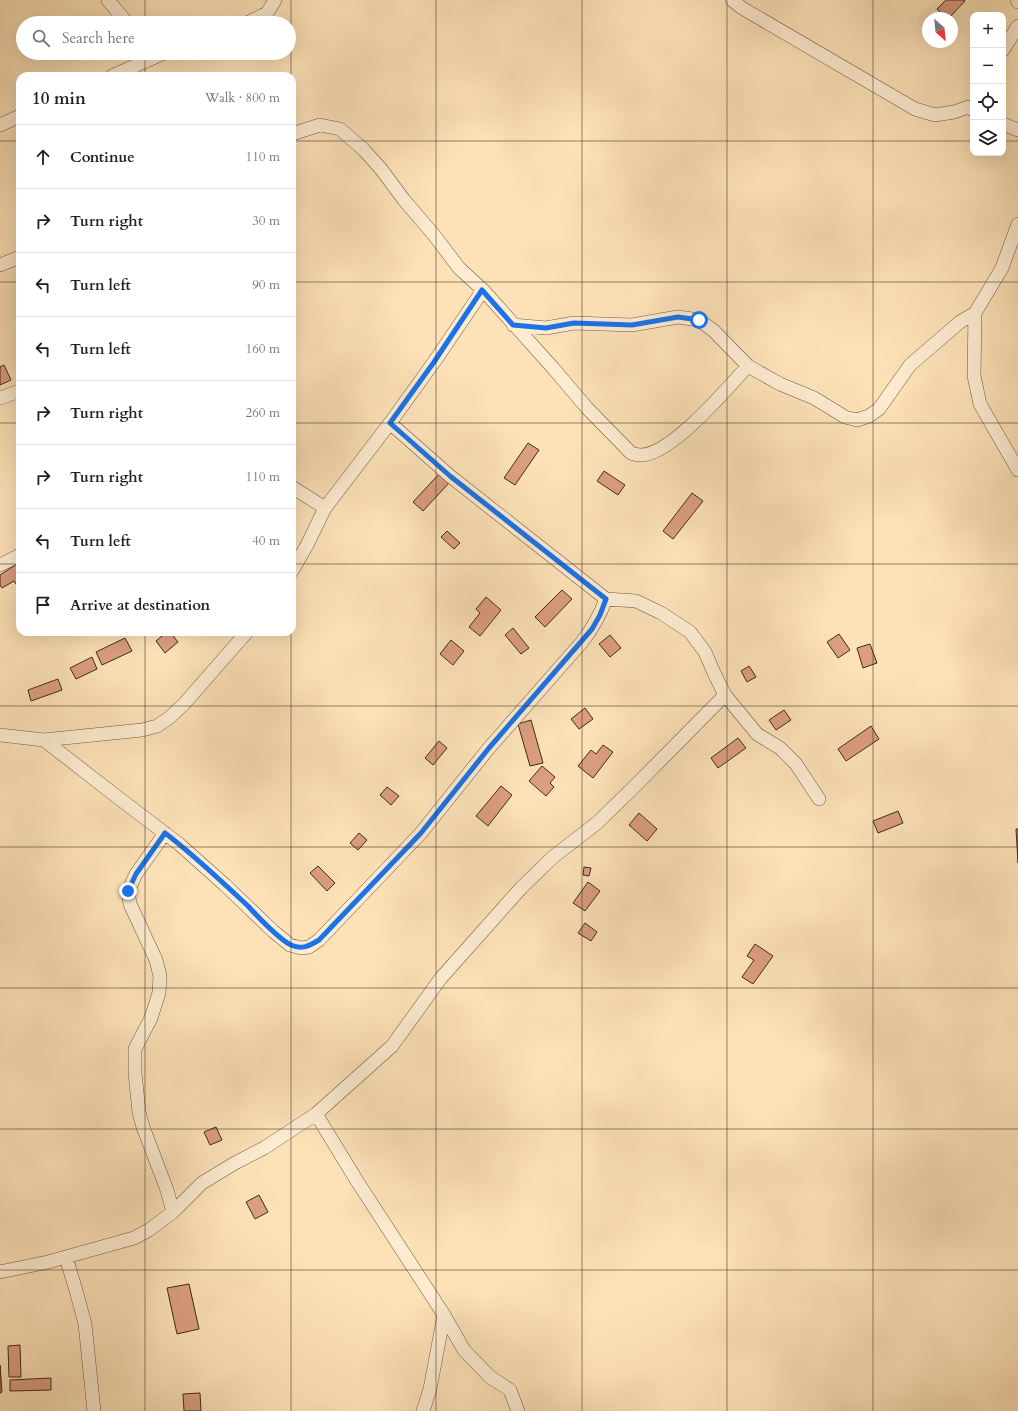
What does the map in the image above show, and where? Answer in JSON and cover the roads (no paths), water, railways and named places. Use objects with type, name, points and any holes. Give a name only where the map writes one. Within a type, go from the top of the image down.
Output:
[{"type":"street","points":[[108,0],[121,16]]},
{"type":"street","points":[[259,16],[267,12],[275,0]]},
{"type":"street","points":[[732,0],[749,12],[915,109],[936,115],[954,112],[970,106]]},
{"type":"street","points":[[1004,48],[1018,26]]},
{"type":"street","points":[[120,72],[145,60]]},
{"type":"street","points":[[0,125],[16,118]]},
{"type":"street","points":[[296,133],[320,125],[340,129],[363,149],[381,169],[459,268],[482,290],[587,408],[631,453],[641,455],[658,449],[677,438],[692,425],[748,366]]},
{"type":"street","points":[[1006,125],[1018,130]]},
{"type":"street","points":[[513,325],[546,328],[574,323],[632,325],[678,317],[699,320],[714,331],[748,366],[780,384],[814,398],[845,417],[857,420],[869,416],[879,409],[910,365],[960,322],[975,312],[1002,268],[1018,224]]},
{"type":"street","points":[[0,265],[16,259]]},
{"type":"street","points":[[296,564],[325,508],[390,423],[434,362],[482,290]]},
{"type":"street","points":[[975,312],[974,376],[980,404],[1018,470]]},
{"type":"street","points":[[0,398],[16,392]]},
{"type":"street","points":[[390,423],[450,476],[606,599],[636,601],[662,613],[690,632],[705,652],[725,695],[756,734],[780,748],[796,764],[819,799]]},
{"type":"street","points":[[296,490],[325,508]]},
{"type":"street","points":[[0,565],[16,557]]},
{"type":"street","points":[[44,740],[180,844],[290,945],[301,948],[308,947],[319,940],[421,833],[489,748],[582,642],[595,625],[606,599]]},
{"type":"street","points":[[0,735],[44,740],[142,730],[156,726],[184,704],[244,636]]},
{"type":"street","points":[[0,1272],[48,1262],[134,1238],[149,1230],[173,1212],[202,1183],[264,1148],[316,1114],[392,1046],[441,978],[521,888],[553,857],[597,823],[725,695]]},
{"type":"street","points":[[165,833],[136,874],[128,891],[130,904],[156,960],[160,976],[159,993],[150,1018],[135,1049],[135,1073],[138,1105],[143,1127],[167,1190],[173,1212]]},
{"type":"street","points":[[316,1114],[357,1182],[444,1315],[464,1350],[490,1376],[510,1390],[518,1411]]},
{"type":"street","points":[[66,1257],[85,1324],[94,1411]]},
{"type":"street","points":[[423,1411],[430,1389],[444,1315]]}]
